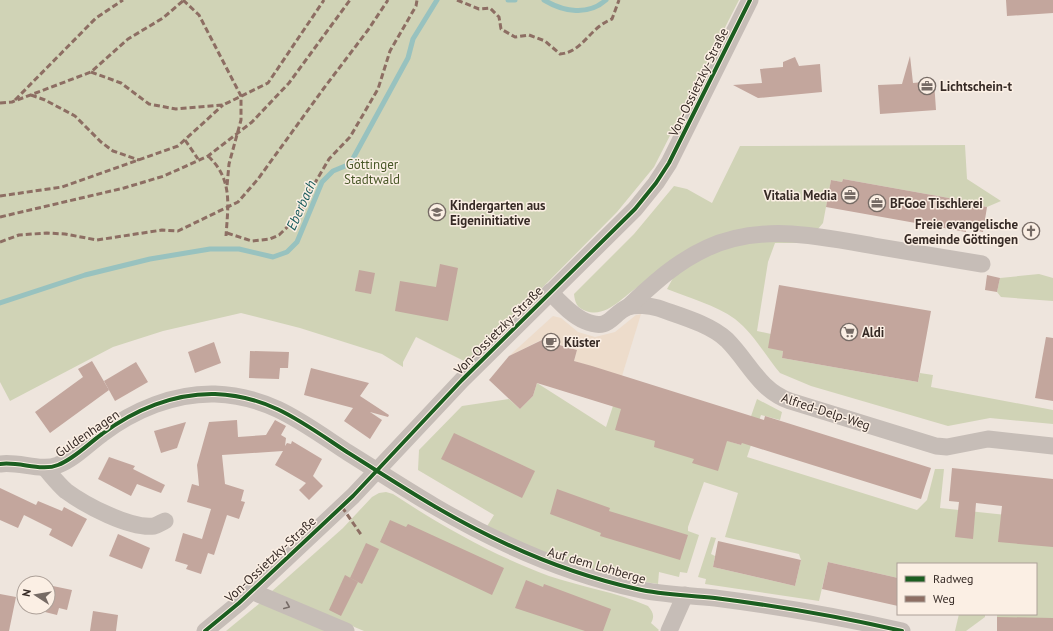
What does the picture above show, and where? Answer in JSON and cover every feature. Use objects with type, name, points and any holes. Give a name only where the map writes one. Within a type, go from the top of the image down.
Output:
[{"type":"street","name":"Von-Ossietzky-Straße","points":[[205,631],[251,591],[347,501],[462,380],[634,209],[656,183],[669,163],[750,0]]},
{"type":"street","points":[[550,292],[574,314],[594,324],[605,323],[628,307],[658,279],[688,258],[726,241],[783,232],[982,264]]},
{"type":"street","name":"Alfred-Delp-Weg","points":[[628,307],[653,307],[716,332],[733,346],[766,388],[790,401],[936,446],[947,447],[988,439],[1053,446]]},
{"type":"street","name":"Guldenhagen","points":[[0,464],[23,464],[45,468],[58,465],[116,424],[155,405],[184,397],[214,394],[248,398],[280,408],[377,470]]},
{"type":"street","points":[[45,468],[55,481],[66,491],[126,522],[154,526],[165,521]]},
{"type":"street","name":"Auf dem Lohberge","points":[[377,470],[468,526],[506,545],[573,570],[638,590],[685,595],[823,615],[902,631]]},
{"type":"street","points":[[251,591],[346,631]]},
{"type":"street","points":[[669,631],[685,595]]},
{"type":"green space","name":"Göttinger Stadtwald","points":[[0,0],[739,0],[654,167],[617,212],[468,363],[416,337],[403,362],[403,367],[382,354],[300,328],[241,313],[163,331],[113,347],[10,401],[0,382]]},
{"type":"green space","points":[[965,145],[967,179],[1001,201],[987,207],[971,204],[971,202],[843,179],[842,182],[831,180],[823,223],[806,243],[775,243],[768,262],[757,331],[771,334],[783,351],[782,358],[918,382],[920,373],[933,375],[931,387],[1053,410],[1053,424],[990,418],[948,426],[811,386],[780,373],[742,325],[728,314],[667,289],[673,278],[643,284],[616,304],[602,311],[594,313],[586,311],[580,308],[576,303],[574,294],[634,234],[674,186],[687,189],[712,203],[740,146]]},
{"type":"green space","points":[[1039,274],[1053,278],[1053,301],[1001,297],[997,292],[1000,278]]},
{"type":"green space","points":[[537,383],[606,427],[613,406],[741,445],[757,399],[782,412],[780,420],[761,415],[747,457],[917,510],[927,500],[935,469],[944,469],[940,508],[1053,520],[1053,631],[997,631],[997,615],[1037,615],[1037,563],[897,563],[897,578],[828,562],[819,601],[705,584],[706,579],[698,577],[711,537],[716,538],[711,554],[715,556],[713,567],[795,586],[801,560],[799,554],[725,537],[738,493],[704,482],[688,527],[688,531],[699,535],[687,573],[680,572],[679,577],[659,572],[658,584],[614,575],[570,562],[527,546],[486,528],[494,515],[418,470],[419,450],[462,406],[509,399],[520,409],[533,396]]},
{"type":"green space","points":[[386,492],[393,494],[469,540],[528,568],[549,576],[624,597],[648,606],[653,614],[651,623],[659,630],[364,631],[271,592],[343,528],[372,497],[379,493]]},
{"type":"green space","points":[[260,603],[326,631],[226,631]]},
{"type":"green space","points":[[959,615],[985,615],[985,617],[966,631],[955,631]]},
{"type":"shaded area","points":[[641,314],[622,376],[574,361],[577,350],[543,339],[509,356],[553,316],[561,318],[578,332],[595,337],[615,332],[636,315]]},
{"type":"building","points":[[1006,0],[1053,0],[1053,13],[1007,16]]},
{"type":"building","points":[[910,56],[913,83],[934,81],[936,110],[880,114],[878,85],[902,84]]},
{"type":"building","points":[[795,57],[799,66],[820,64],[822,92],[758,98],[733,85],[762,83],[760,69],[783,67],[783,62]]},
{"type":"building","points":[[843,179],[971,202],[971,204],[987,207],[983,232],[966,229],[966,232],[826,207],[831,180],[842,182]]},
{"type":"building","points":[[440,264],[458,268],[448,321],[395,311],[400,281],[436,287]]},
{"type":"building","points":[[359,270],[375,273],[371,294],[355,291]]},
{"type":"building","points":[[987,275],[1000,278],[997,292],[985,290]]},
{"type":"building","name":"Aldi","points":[[779,285],[931,311],[918,382],[782,358],[783,351],[768,348]]},
{"type":"building","points":[[1046,337],[1053,338],[1053,401],[1035,398]]},
{"type":"building","points":[[542,340],[577,350],[574,361],[764,420],[765,416],[931,468],[921,499],[742,443],[741,445],[727,441],[718,471],[692,463],[694,459],[654,447],[655,441],[615,430],[621,409],[537,383],[533,396],[520,409],[489,380],[509,356]]},
{"type":"building","points":[[214,342],[221,363],[195,373],[188,352]]},
{"type":"building","points":[[250,351],[289,352],[288,368],[280,368],[279,379],[249,378]]},
{"type":"building","points":[[92,361],[109,390],[50,433],[35,412],[83,377],[78,369]]},
{"type":"building","points":[[136,362],[148,382],[115,401],[104,381]]},
{"type":"building","points":[[311,368],[369,383],[360,396],[389,415],[388,417],[370,412],[382,420],[370,439],[344,421],[353,408],[304,395]]},
{"type":"building","points":[[237,420],[238,437],[266,435],[275,420],[286,426],[281,435],[286,438],[285,446],[287,443],[291,444],[292,441],[322,459],[313,476],[323,486],[309,500],[299,490],[306,483],[275,465],[283,451],[222,455],[225,484],[244,490],[241,501],[245,502],[239,519],[227,515],[214,555],[208,553],[201,574],[186,569],[188,565],[175,561],[183,533],[202,539],[211,509],[187,502],[192,484],[199,486],[197,465],[209,422]]},
{"type":"building","points":[[186,422],[177,448],[161,453],[154,431]]},
{"type":"building","points":[[454,433],[535,471],[522,498],[441,459]]},
{"type":"building","points":[[109,457],[135,466],[133,469],[165,485],[161,493],[137,484],[131,496],[98,479]]},
{"type":"building","points":[[952,468],[1053,479],[1053,547],[998,542],[1002,506],[976,503],[973,539],[955,537],[959,502],[949,501]]},
{"type":"building","points":[[0,488],[36,505],[38,501],[62,511],[64,507],[87,519],[72,547],[49,535],[52,529],[24,515],[18,528],[0,520]]},
{"type":"building","points":[[557,489],[610,508],[609,511],[688,535],[680,560],[600,536],[601,533],[550,514]]},
{"type":"building","points":[[390,520],[406,527],[408,524],[504,568],[492,595],[380,542]]},
{"type":"building","points":[[118,534],[150,548],[142,569],[109,556]]},
{"type":"building","points":[[718,541],[801,560],[795,586],[713,567]]},
{"type":"building","points":[[366,543],[379,549],[362,584],[350,578]]},
{"type":"building","points":[[828,562],[897,578],[897,606],[822,589]]},
{"type":"building","points":[[345,575],[358,582],[341,616],[329,610]]},
{"type":"building","points":[[526,580],[543,587],[544,584],[611,609],[603,631],[585,631],[515,608]]},
{"type":"building","points":[[56,587],[72,590],[67,610],[59,608],[57,615]]},
{"type":"building","points":[[0,594],[16,597],[9,631],[0,631]]},
{"type":"building","points":[[93,611],[118,615],[116,631],[90,631]]},
{"type":"building","points":[[997,617],[1053,618],[1053,631],[997,631]]},
{"type":"waterway","name":"Eberbach","points":[[0,303],[85,275],[150,259],[210,249],[239,249],[273,257],[287,252],[297,242],[322,182],[333,171],[350,164],[408,58],[413,39],[437,0]]},
{"type":"waterway","points":[[508,0],[515,0]]},
{"type":"waterway","points":[[544,0],[560,7],[576,10],[592,8],[606,0]]},
{"type":"marked path","points":[[15,100],[96,18],[123,0]]},
{"type":"marked path","points":[[183,0],[199,15],[241,96],[241,120],[229,164],[227,186]]},
{"type":"marked path","points":[[0,103],[12,102],[91,72],[128,39],[163,18],[184,0]]},
{"type":"marked path","points":[[91,72],[121,83],[149,104],[176,109],[223,105],[268,83],[324,0]]},
{"type":"marked path","points":[[0,217],[124,188],[164,176],[208,156],[252,122],[289,83],[350,0]]},
{"type":"marked path","points":[[0,242],[19,235],[47,233],[65,234],[97,240],[162,230],[178,231],[238,202],[258,179],[368,30],[388,0]]},
{"type":"marked path","points":[[227,233],[252,241],[270,239],[279,235],[301,214],[309,193],[329,159],[350,137],[378,89],[390,51],[416,6],[417,0]]},
{"type":"marked path","points":[[457,0],[479,9],[490,8],[499,17],[501,29],[515,37],[529,35],[545,41],[560,54],[575,49],[597,28],[612,19],[619,0]]},
{"type":"marked path","points":[[31,95],[45,100],[75,116],[101,142],[113,151],[139,160]]},
{"type":"marked path","points":[[0,196],[62,187],[178,146],[223,105]]},
{"type":"marked path","points":[[185,140],[198,159]]},
{"type":"marked path","points":[[208,156],[222,174],[225,183],[228,203],[226,236]]},
{"type":"marked path","points":[[342,507],[362,536]]},
{"type":"cycle path","points":[[205,631],[239,603],[353,496],[462,380],[635,209],[656,183],[669,163],[750,0]]},
{"type":"cycle path","points":[[0,464],[7,463],[37,467],[51,467],[58,465],[75,455],[114,425],[127,417],[155,405],[185,396],[200,394],[235,396],[253,400],[285,413],[316,431],[412,493],[458,520],[507,544],[558,565],[610,582],[646,591],[715,598],[762,605],[902,631]]},
{"type":"place","name":"Lichtschein-t","points":[[927,86]]},
{"type":"place","name":"Vitalia Media","points":[[850,195]]},
{"type":"place","name":"BFGoe Tischlerei","points":[[877,203]]},
{"type":"place","name":"Kindergarten aus Eigeninitiative","points":[[437,212]]},
{"type":"place","name":"Freie evangelische Gemeinde Göttingen","points":[[1031,231]]},
{"type":"place","name":"Aldi","points":[[849,332]]},
{"type":"place","name":"Küster","points":[[551,342]]}]
